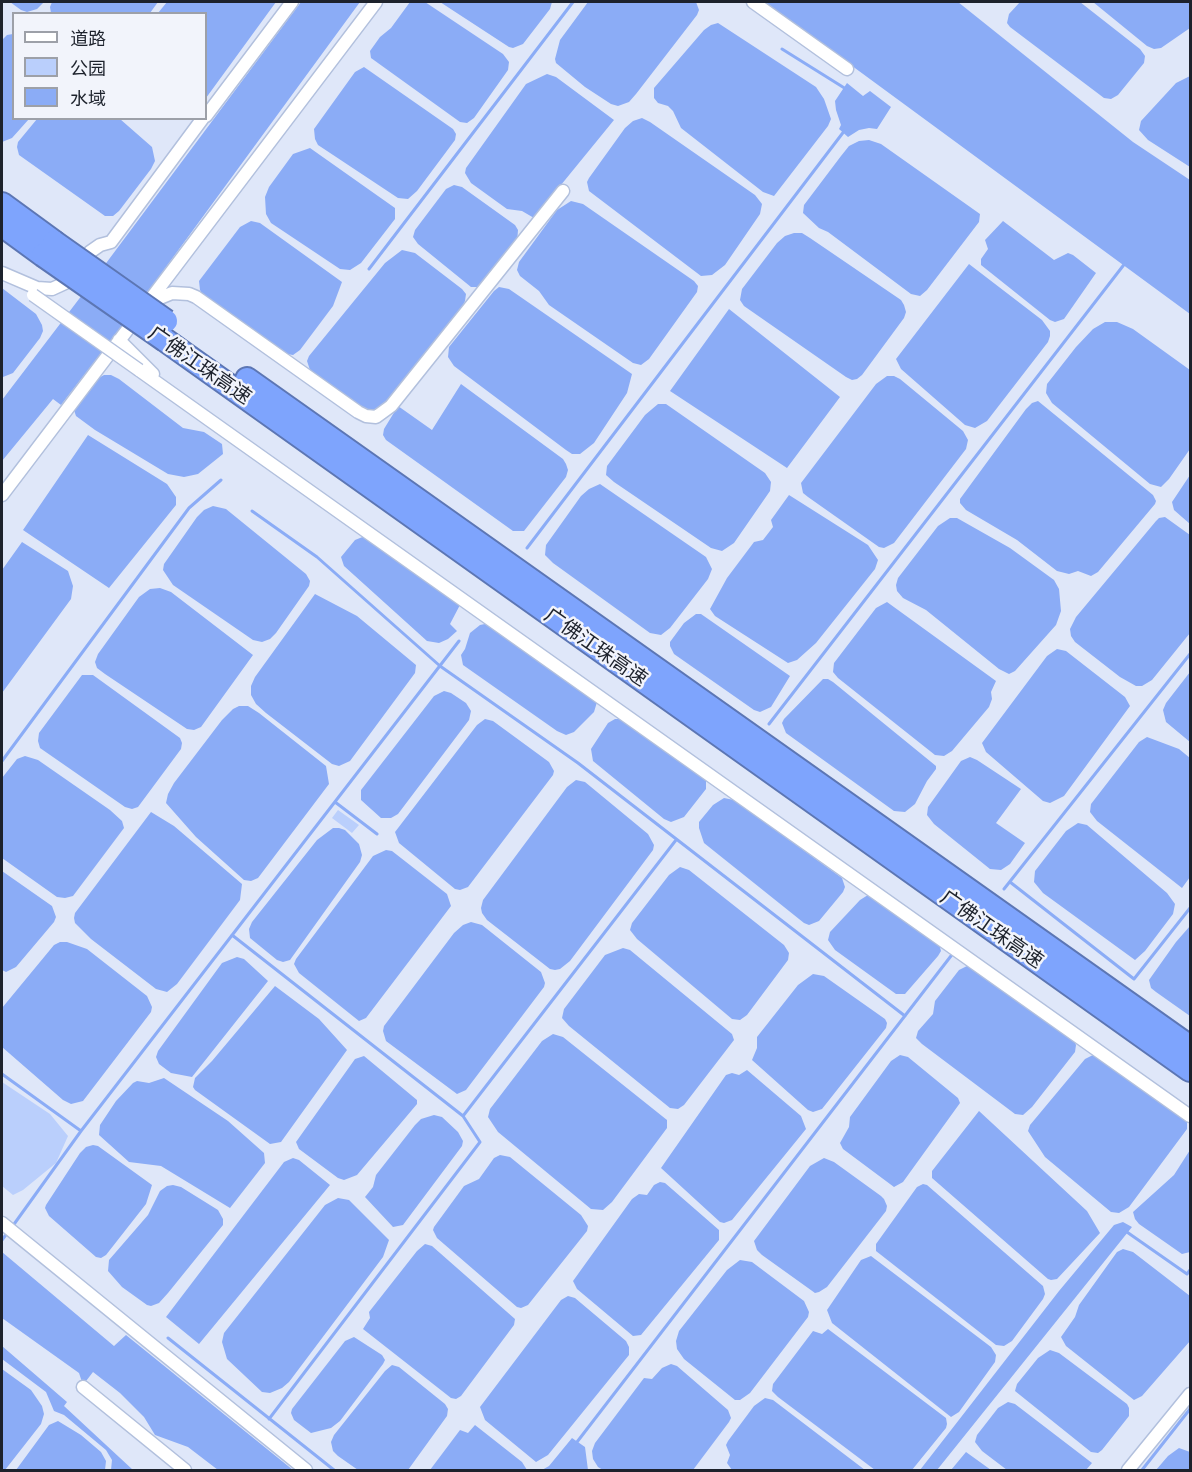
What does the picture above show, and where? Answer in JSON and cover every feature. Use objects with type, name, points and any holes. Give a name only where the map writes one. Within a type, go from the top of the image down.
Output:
[{"type":"highway","name":"广佛江珠高速","points":[[2,204],[49,248],[1191,1070]]},
{"type":"highway","name":"广佛江珠高速","points":[[2,225],[49,248]]},
{"type":"highway","name":"广佛江珠高速","points":[[168,333],[1191,1047]]},
{"type":"street","points":[[207,113],[292,2]]},
{"type":"street","points":[[2,495],[376,2]]},
{"type":"street","points":[[753,2],[847,69]]},
{"type":"street","points":[[2,273],[37,288],[52,289],[64,283],[90,252],[100,245],[111,242],[202,120]]},
{"type":"street","points":[[145,307],[164,295],[189,294],[358,412],[375,417],[391,406],[563,191]]},
{"type":"street","points":[[2,273],[1191,1116]]},
{"type":"street","points":[[119,340],[170,392]]},
{"type":"street","points":[[2,1223],[306,1470]]},
{"type":"street","points":[[83,1387],[185,1470]]},
{"type":"street","points":[[1128,1470],[1191,1394]]},
{"type":"green space","points":[[338,810],[359,825],[352,833],[332,818]]},
{"type":"green space","points":[[2,1082],[50,1114],[68,1136],[56,1163],[23,1190],[13,1195],[2,1186]]},
{"type":"water","points":[[10,2],[44,2],[37,9],[27,12]]},
{"type":"water","points":[[52,2],[158,2],[151,12],[51,12]]},
{"type":"water","points":[[167,2],[276,2],[207,97],[207,12],[159,12]]},
{"type":"water","points":[[301,2],[360,2],[136,308],[61,405],[53,399],[2,461],[2,400]]},
{"type":"water","points":[[410,2],[425,2],[503,54],[509,62],[508,70],[474,118],[467,123],[460,122],[371,58],[370,51]]},
{"type":"water","points":[[440,2],[552,2],[550,9],[523,44],[513,48]]},
{"type":"water","points":[[588,2],[696,2],[699,10],[636,94],[629,102],[618,106],[585,87],[556,63],[560,40]]},
{"type":"water","points":[[765,2],[958,2],[1133,142],[1190,180],[1190,314]]},
{"type":"water","points":[[1020,2],[1080,2],[1140,49],[1145,56],[1144,63],[1118,95],[1111,99],[1104,98],[1010,27],[1007,23],[1009,14]]},
{"type":"water","points":[[1093,2],[1190,2],[1190,28],[1161,48],[1154,49],[1147,46]]},
{"type":"water","points":[[718,23],[816,87],[824,99],[831,119],[774,196],[763,192],[681,128],[673,111],[668,106],[658,103],[654,98],[654,88],[704,30]]},
{"type":"water","points":[[12,34],[12,120],[28,120],[12,138],[2,142],[2,40]]},
{"type":"water","points":[[364,67],[453,129],[456,134],[455,140],[417,191],[408,199],[398,198],[318,145],[315,139],[314,129],[355,72]]},
{"type":"water","points":[[547,74],[556,77],[614,120],[534,218],[522,211],[507,209],[471,183],[465,173],[466,168],[526,84]]},
{"type":"water","points":[[1190,76],[1190,167],[1148,140],[1139,130],[1141,121],[1176,83]]},
{"type":"water","points":[[847,83],[863,96],[870,91],[891,107],[877,129],[859,130],[848,137],[839,129],[841,125],[835,101]]},
{"type":"water","points":[[642,118],[755,195],[762,204],[760,214],[725,265],[712,275],[701,276],[589,191],[587,182],[589,178],[625,128],[633,121]]},
{"type":"water","points":[[36,120],[121,120],[152,147],[155,161],[119,211],[113,216],[105,216],[19,155],[18,142]]},
{"type":"water","points":[[869,140],[881,144],[980,214],[979,222],[920,296],[911,294],[828,232],[819,228],[803,213],[804,205],[849,146],[859,141]]},
{"type":"water","points":[[310,148],[395,208],[395,219],[361,263],[350,270],[340,269],[271,223],[266,214],[265,197],[269,187],[293,154]]},
{"type":"water","points":[[454,185],[462,187],[515,225],[518,230],[517,243],[479,287],[471,287],[418,244],[413,237],[415,230],[446,189]]},
{"type":"water","points":[[571,201],[583,204],[698,286],[697,292],[649,359],[641,365],[633,363],[549,305],[539,291],[520,276],[517,270],[519,262],[557,210]]},
{"type":"water","points":[[251,221],[260,223],[342,282],[333,306],[300,350],[293,355],[287,354],[202,294],[200,290],[199,281],[240,227]]},
{"type":"water","points":[[1003,221],[1054,260],[1068,253],[1096,273],[1064,319],[1055,322],[1050,320],[981,265],[981,259],[988,249],[985,240]]},
{"type":"water","points":[[802,233],[810,238],[901,300],[904,305],[906,312],[904,318],[857,379],[852,380],[846,377],[744,306],[740,300],[742,289],[777,243],[785,236]]},
{"type":"water","points":[[402,250],[415,253],[462,289],[466,294],[465,301],[461,310],[384,405],[371,411],[310,370],[307,361],[385,263]]},
{"type":"water","points":[[969,264],[1042,320],[1050,331],[1048,342],[987,421],[975,428],[965,425],[901,369],[896,359]]},
{"type":"water","points":[[499,287],[509,289],[632,374],[627,393],[594,443],[580,454],[572,454],[566,450],[454,366],[448,357],[449,347]]},
{"type":"water","points":[[2,288],[36,314],[43,331],[13,373],[3,377],[2,376]]},
{"type":"water","points":[[729,309],[840,397],[787,468],[670,391]]},
{"type":"water","points":[[1105,322],[1117,322],[1133,329],[1190,370],[1190,449],[1161,487],[1150,484],[1052,403],[1046,393],[1047,384],[1076,347],[1093,329]]},
{"type":"water","points":[[104,375],[111,375],[119,379],[183,428],[204,432],[222,444],[223,454],[198,474],[184,477],[168,474],[95,430],[76,416],[74,410],[95,380]]},
{"type":"water","points":[[887,376],[900,379],[963,431],[968,440],[966,449],[894,543],[884,548],[879,547],[808,497],[803,493],[801,483],[876,384]]},
{"type":"water","points":[[461,384],[563,459],[566,464],[568,470],[566,477],[524,531],[513,531],[386,440],[383,435],[384,429],[398,406],[432,430]]},
{"type":"water","points":[[1038,401],[1153,495],[1156,501],[1098,572],[1091,576],[1078,571],[1069,574],[1057,571],[1017,540],[966,510],[960,503],[960,499],[1026,409]]},
{"type":"water","points":[[658,404],[666,404],[765,473],[771,482],[770,491],[734,543],[722,551],[711,548],[606,475],[607,466],[645,415]]},
{"type":"water","points":[[88,435],[167,484],[176,497],[176,505],[109,588],[23,530]]},
{"type":"water","points":[[1190,475],[1190,524],[1174,510],[1172,502]]},
{"type":"water","points":[[600,484],[706,557],[712,569],[708,579],[670,628],[661,635],[650,633],[545,555],[546,545],[581,496]]},
{"type":"water","points":[[789,495],[868,545],[878,560],[875,569],[816,643],[797,660],[788,663],[715,616],[710,609],[727,578],[754,542],[763,540],[773,527],[771,520]]},
{"type":"water","points":[[213,506],[226,509],[306,574],[310,581],[309,586],[270,639],[262,642],[253,640],[173,585],[163,570],[164,564],[197,517],[204,510]]},
{"type":"water","points":[[1165,517],[1190,535],[1190,633],[1152,680],[1142,686],[1136,686],[1120,677],[1075,642],[1070,629],[1076,617],[1156,521]]},
{"type":"water","points":[[950,518],[957,518],[1010,548],[1054,580],[1059,589],[1061,611],[1056,625],[1015,671],[1009,674],[999,669],[926,610],[903,598],[897,591],[898,578],[938,526]]},
{"type":"water","points":[[365,536],[461,603],[450,624],[457,631],[448,639],[439,643],[427,641],[344,566],[341,557],[355,540]]},
{"type":"water","points":[[22,542],[68,571],[73,586],[71,599],[2,693],[2,570]]},
{"type":"water","points":[[160,588],[171,592],[253,655],[201,727],[194,730],[187,729],[105,674],[97,668],[95,662],[98,654],[139,597],[150,589]]},
{"type":"water","points":[[315,594],[357,616],[416,665],[415,673],[350,761],[339,766],[332,764],[266,713],[256,704],[251,695],[251,686],[255,677]]},
{"type":"water","points":[[887,602],[996,681],[991,692],[992,699],[989,707],[952,751],[944,756],[935,755],[833,672],[834,663],[876,608]]},
{"type":"water","points":[[696,614],[701,614],[790,676],[771,707],[760,712],[754,710],[674,654],[670,642],[684,623]]},
{"type":"water","points":[[485,624],[597,702],[594,712],[574,732],[566,735],[463,665],[461,655],[470,633]]},
{"type":"water","points":[[1057,649],[1066,651],[1125,697],[1130,706],[1064,796],[1050,803],[1043,801],[986,752],[982,743],[1047,656]]},
{"type":"water","points":[[1190,672],[1190,742],[1166,722],[1163,710]]},
{"type":"water","points":[[82,675],[93,675],[180,738],[181,749],[138,807],[132,809],[125,807],[40,748],[39,733]]},
{"type":"water","points":[[823,679],[833,682],[936,766],[915,804],[905,812],[894,811],[786,733],[782,723],[784,719]]},
{"type":"water","points":[[444,691],[466,703],[471,711],[469,720],[398,814],[391,818],[381,818],[361,800],[361,790],[434,696]]},
{"type":"water","points":[[239,706],[248,706],[259,713],[326,766],[329,784],[258,878],[251,881],[244,880],[196,837],[166,803],[174,783],[222,720]]},
{"type":"water","points":[[485,719],[493,721],[549,762],[554,771],[468,887],[460,890],[455,889],[399,843],[395,832],[477,725]]},
{"type":"water","points":[[621,719],[706,778],[706,789],[684,817],[671,822],[664,819],[593,761],[591,749],[608,723]]},
{"type":"water","points":[[1147,737],[1179,749],[1190,758],[1190,877],[1182,888],[1097,821],[1090,812],[1091,804],[1139,742]]},
{"type":"water","points":[[25,756],[38,760],[110,810],[122,821],[124,828],[73,896],[57,897],[2,858],[2,778],[17,759]]},
{"type":"water","points":[[970,757],[1021,789],[996,823],[1025,843],[1010,864],[1001,870],[990,869],[934,824],[927,815],[928,807],[961,761]]},
{"type":"water","points":[[576,780],[585,782],[648,834],[654,845],[653,850],[570,961],[555,970],[550,969],[487,920],[481,908],[483,900],[567,787]]},
{"type":"water","points":[[724,798],[734,800],[842,878],[845,887],[843,892],[819,921],[809,925],[804,923],[704,843],[699,822],[713,805]]},
{"type":"water","points":[[151,812],[174,826],[242,884],[240,900],[177,984],[167,992],[156,989],[91,939],[75,923],[74,918],[75,913]]},
{"type":"water","points":[[1078,823],[1087,825],[1167,893],[1175,904],[1173,914],[1145,951],[1135,960],[1043,893],[1034,882],[1035,871],[1066,831]]},
{"type":"water","points":[[333,828],[345,830],[359,844],[362,855],[360,862],[290,960],[283,962],[277,960],[250,938],[249,929],[252,922],[317,840]]},
{"type":"water","points":[[386,850],[392,851],[447,894],[451,906],[366,1018],[359,1021],[299,973],[294,964],[373,856]]},
{"type":"water","points":[[680,867],[689,870],[784,945],[789,953],[788,960],[747,1015],[740,1020],[732,1019],[637,939],[630,930],[632,923],[669,875]]},
{"type":"water","points":[[2,871],[52,906],[56,917],[16,967],[6,972],[2,970]]},
{"type":"water","points":[[868,895],[939,943],[941,951],[938,956],[905,994],[896,994],[835,950],[828,940],[830,932],[860,900]]},
{"type":"water","points":[[471,922],[482,925],[541,972],[545,983],[466,1090],[457,1094],[386,1041],[383,1031],[384,1026],[454,933],[463,925]]},
{"type":"water","points":[[1190,926],[1190,1016],[1151,988],[1149,980]]},
{"type":"water","points":[[60,942],[87,949],[147,996],[152,1007],[151,1012],[83,1101],[71,1104],[63,1100],[2,1047],[2,1008],[54,945]]},
{"type":"water","points":[[623,948],[630,950],[732,1034],[734,1040],[684,1105],[678,1109],[670,1108],[562,1018],[564,1009],[605,955]]},
{"type":"water","points":[[237,957],[244,959],[268,981],[192,1077],[171,1073],[159,1064],[156,1057],[158,1051],[222,963]]},
{"type":"water","points":[[967,966],[1074,1041],[1076,1045],[1075,1052],[1032,1107],[1023,1115],[1015,1114],[916,1038],[918,1031],[933,1014],[935,1001],[959,970]]},
{"type":"water","points":[[813,974],[824,976],[885,1019],[887,1023],[886,1028],[822,1109],[813,1112],[752,1060],[757,1048],[757,1037],[798,985]]},
{"type":"water","points":[[275,986],[319,1019],[347,1050],[281,1142],[270,1144],[193,1087],[195,1078]]},
{"type":"water","points":[[553,1034],[563,1037],[667,1120],[667,1128],[612,1202],[603,1210],[591,1209],[498,1132],[488,1117],[490,1109],[542,1041]]},
{"type":"water","points":[[900,1055],[908,1057],[958,1098],[960,1103],[903,1182],[894,1187],[843,1149],[840,1143],[849,1127],[850,1117],[891,1061]]},
{"type":"water","points":[[1093,1055],[1187,1119],[1187,1129],[1129,1207],[1119,1213],[1111,1212],[1045,1157],[1028,1131],[1030,1125],[1085,1059]]},
{"type":"water","points":[[364,1056],[417,1100],[417,1104],[357,1175],[344,1180],[299,1149],[296,1142],[355,1059]]},
{"type":"water","points":[[747,1070],[801,1116],[806,1129],[732,1220],[724,1223],[720,1222],[661,1168],[726,1075],[732,1073],[739,1075]]},
{"type":"water","points":[[164,1078],[228,1121],[264,1153],[265,1163],[230,1208],[161,1166],[129,1162],[99,1135],[100,1125],[116,1101],[133,1083],[137,1081],[149,1083]]},
{"type":"water","points":[[979,1111],[1087,1211],[1100,1233],[1057,1279],[1048,1279],[932,1178],[932,1171]]},
{"type":"water","points":[[434,1115],[442,1117],[458,1132],[463,1141],[462,1146],[403,1225],[393,1227],[365,1197],[373,1187],[376,1175],[415,1125],[421,1119]]},
{"type":"water","points":[[98,1146],[152,1185],[146,1204],[106,1255],[101,1258],[96,1257],[49,1216],[45,1208],[80,1153],[86,1147]]},
{"type":"water","points":[[1190,1150],[1190,1252],[1182,1254],[1139,1224],[1133,1212],[1174,1175]]},
{"type":"water","points":[[500,1155],[510,1157],[581,1215],[588,1226],[587,1231],[528,1305],[521,1308],[437,1238],[433,1230],[464,1186],[479,1179],[494,1158]]},
{"type":"water","points":[[293,1158],[299,1160],[330,1185],[199,1344],[166,1317],[284,1162]]},
{"type":"water","points":[[824,1158],[834,1162],[881,1196],[887,1206],[886,1211],[827,1287],[815,1293],[762,1255],[757,1250],[754,1241],[810,1166]]},
{"type":"water","points":[[660,1182],[665,1183],[719,1230],[719,1240],[641,1335],[633,1336],[577,1289],[573,1281],[632,1199],[639,1194],[647,1195],[654,1185]]},
{"type":"water","points":[[173,1185],[181,1187],[218,1210],[223,1219],[223,1225],[168,1293],[159,1303],[151,1306],[122,1287],[108,1271],[109,1260],[148,1215],[160,1191]]},
{"type":"water","points":[[927,1185],[1043,1286],[1045,1294],[1043,1299],[1012,1341],[1004,1346],[996,1345],[876,1251],[876,1244],[917,1187]]},
{"type":"water","points":[[338,1198],[349,1200],[389,1240],[383,1257],[289,1382],[270,1393],[262,1392],[227,1359],[222,1342],[224,1333],[325,1205]]},
{"type":"water","points":[[1123,1222],[1132,1227],[937,1470],[920,1470],[1059,1291],[1114,1225]]},
{"type":"water","points":[[425,1244],[432,1246],[515,1319],[514,1325],[461,1396],[456,1399],[451,1398],[363,1329],[370,1318],[369,1312]]},
{"type":"water","points":[[1123,1249],[1133,1252],[1190,1296],[1190,1341],[1142,1396],[1134,1400],[1066,1346],[1061,1337],[1075,1317],[1079,1305],[1117,1252]]},
{"type":"water","points":[[2,1252],[114,1346],[126,1335],[293,1470],[218,1470],[188,1447],[155,1435],[144,1417],[120,1393],[93,1372],[83,1385],[79,1373],[2,1318]]},
{"type":"water","points":[[871,1256],[991,1347],[996,1355],[995,1362],[959,1412],[951,1417],[832,1323],[827,1310],[861,1260]]},
{"type":"water","points":[[740,1260],[752,1262],[804,1301],[809,1312],[808,1317],[750,1393],[740,1400],[735,1400],[684,1359],[677,1349],[676,1341],[679,1331],[727,1270]]},
{"type":"water","points":[[568,1296],[575,1298],[626,1341],[629,1355],[548,1455],[536,1462],[485,1420],[480,1407],[561,1300]]},
{"type":"water","points":[[828,1329],[946,1418],[946,1428],[912,1470],[875,1470],[772,1391],[773,1384],[813,1331],[822,1334]]},
{"type":"water","points":[[354,1337],[382,1355],[385,1360],[340,1421],[331,1428],[311,1433],[294,1420],[292,1409],[345,1341]]},
{"type":"water","points":[[2,1346],[67,1402],[64,1406],[133,1470],[111,1470],[112,1460],[106,1450],[64,1415],[54,1411],[46,1392],[2,1359]]},
{"type":"water","points":[[1050,1350],[1059,1353],[1127,1404],[1129,1408],[1129,1416],[1098,1453],[1091,1452],[1015,1391],[1017,1384],[1038,1358]]},
{"type":"water","points":[[671,1364],[677,1366],[728,1410],[731,1418],[729,1422],[693,1470],[603,1470],[598,1467],[593,1459],[592,1451],[595,1443],[644,1378],[652,1379],[662,1368]]},
{"type":"water","points":[[392,1365],[399,1367],[445,1404],[448,1409],[447,1416],[408,1470],[358,1470],[333,1451],[331,1442],[334,1435]]},
{"type":"water","points":[[2,1369],[31,1390],[42,1406],[44,1414],[41,1424],[5,1470],[2,1470]]},
{"type":"water","points":[[765,1398],[773,1400],[865,1470],[732,1470],[727,1463],[730,1455],[726,1445],[754,1406]]},
{"type":"water","points":[[1008,1402],[1015,1404],[1092,1463],[1086,1470],[1007,1470],[982,1451],[975,1442],[977,1435],[998,1408]]},
{"type":"water","points":[[58,1421],[81,1435],[101,1452],[106,1461],[105,1470],[16,1470],[49,1425]]},
{"type":"water","points":[[475,1425],[522,1462],[527,1470],[430,1470],[460,1430],[468,1433]]},
{"type":"water","points":[[572,1438],[585,1447],[588,1470],[542,1470],[549,1466]]},
{"type":"water","points":[[1179,1448],[1190,1452],[1190,1470],[1156,1470],[1168,1456]]},
{"type":"water","points":[[966,1452],[991,1470],[951,1470]]},
{"type":"waterway","points":[[369,269],[573,2]]},
{"type":"waterway","points":[[782,49],[846,89]]},
{"type":"waterway","points":[[527,548],[845,130]]},
{"type":"waterway","points":[[769,724],[1126,262]]},
{"type":"waterway","points":[[2,761],[189,508],[221,480]]},
{"type":"waterway","points":[[252,511],[317,557],[440,666],[578,763],[905,1016]]},
{"type":"waterway","points":[[12,1227],[81,1131],[459,641]]},
{"type":"waterway","points":[[1004,889],[1190,654]]},
{"type":"waterway","points":[[335,802],[377,834]]},
{"type":"waterway","points":[[463,1116],[676,840]]},
{"type":"waterway","points":[[1010,882],[1134,979],[1190,908]]},
{"type":"waterway","points":[[232,935],[463,1116],[480,1142],[269,1419]]},
{"type":"waterway","points":[[577,1442],[954,952]]},
{"type":"waterway","points":[[2,1074],[81,1131]]},
{"type":"waterway","points":[[1124,1230],[1187,1274],[1190,1270]]},
{"type":"waterway","points":[[2,1240],[8,1232]]},
{"type":"waterway","points":[[168,1338],[334,1470]]},
{"type":"waterway","points":[[1142,1470],[1190,1409]]}]
